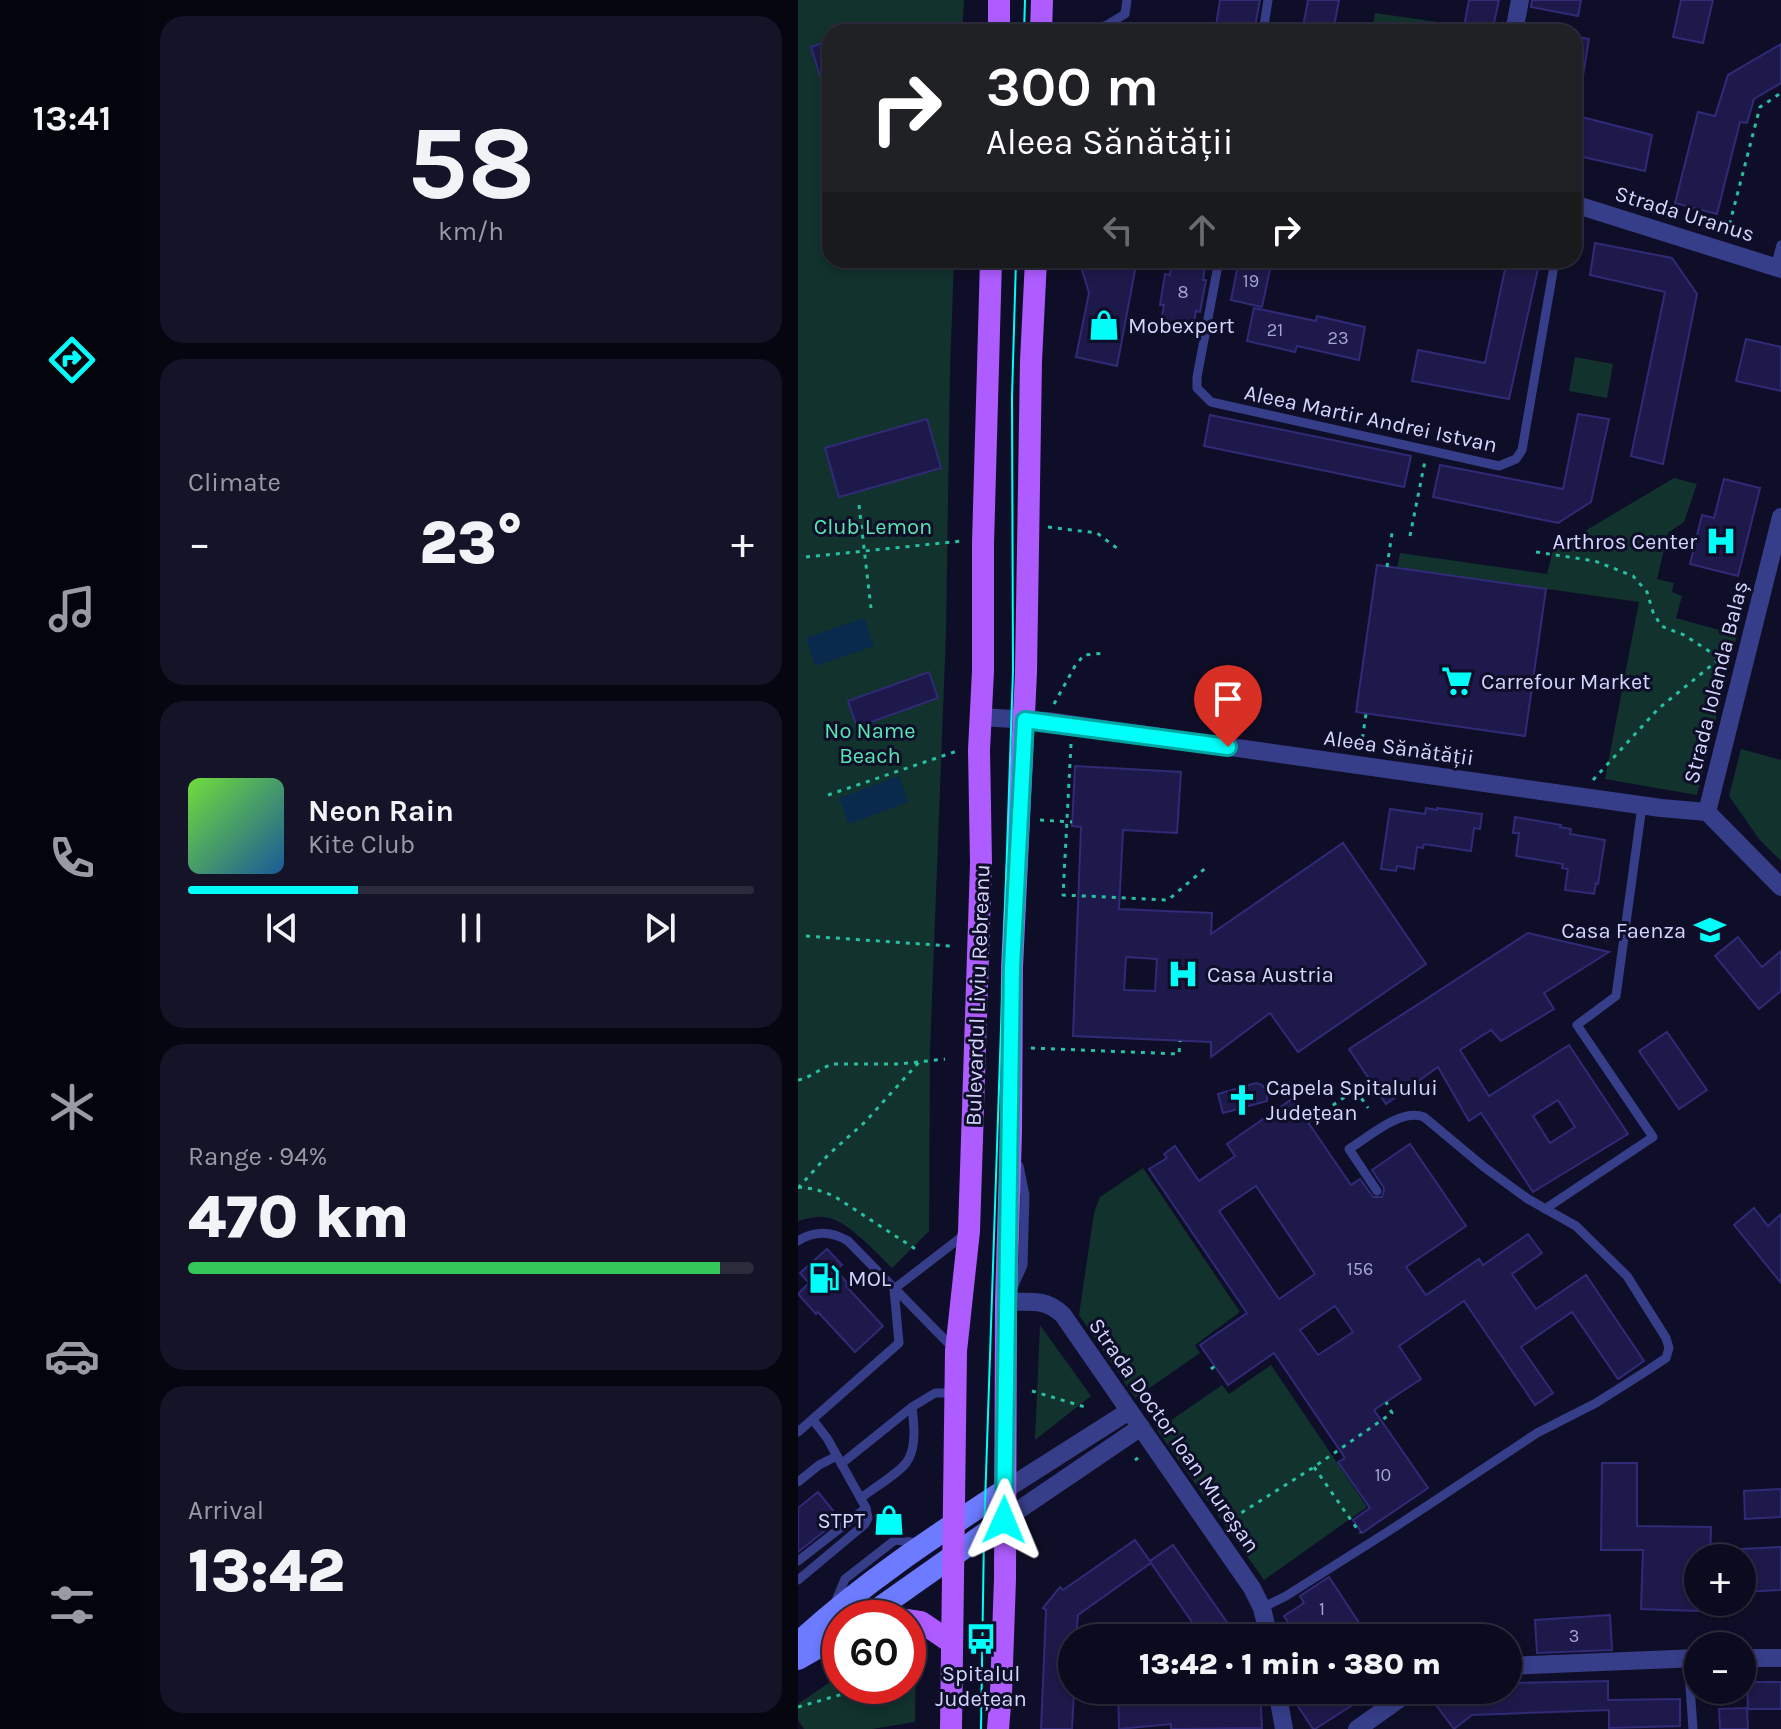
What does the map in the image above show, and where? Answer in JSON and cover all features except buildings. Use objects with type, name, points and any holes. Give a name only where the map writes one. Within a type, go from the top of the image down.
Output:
[{"type":"main road","points":[[999,0],[999,24]]},
{"type":"main road","points":[[1041,24],[1042,0]]},
{"type":"main road","name":"Bulevardul Liviu Rebreanu","points":[[951,1729],[956,1351],[969,1231],[981,863],[979,750],[991,268]]},
{"type":"main road","name":"Bulevardul Liviu Rebreanu","points":[[998,1729],[1004,1607],[1012,967],[1025,720],[1031,361],[1036,268]]},
{"type":"main road","points":[[798,1643],[832,1612],[923,1543],[1005,1490]]},
{"type":"main road","points":[[890,1600],[1004,1520]]},
{"type":"main road","points":[[926,1625],[952,1643]]},
{"type":"main road","points":[[798,1659],[822,1645]]},
{"type":"street","points":[[1516,24],[1520,0]]},
{"type":"street","name":"Strada Uranus","points":[[1582,207],[1778,268]]},
{"type":"street","name":"Strada Iolanda Balaș","points":[[1707,812],[1781,517]]},
{"type":"street","name":"Aleea Sănătății","points":[[980,717],[1077,726],[1642,806],[1707,812]]},
{"type":"street","points":[[1707,812],[1781,887]]},
{"type":"street","name":"Strada Doctor Ioan Mureșan","points":[[1006,1302],[1047,1303],[1063,1315],[1252,1588],[1267,1624]]},
{"type":"street","points":[[1005,1490],[1129,1411]]},
{"type":"street","points":[[1004,1520],[1141,1427]]},
{"type":"street","points":[[1522,1665],[1684,1658]]},
{"type":"street","points":[[1756,1658],[1781,1658]]},
{"type":"street","points":[[1280,1704],[1284,1729]]},
{"type":"street","points":[[1357,1729],[1392,1704]]},
{"type":"lane","points":[[1109,24],[1125,14],[1127,0]]},
{"type":"lane","points":[[1264,24],[1268,0]]},
{"type":"lane","points":[[1778,268],[1781,245]]},
{"type":"lane","name":"Aleea Martir Andrei Istvan","points":[[1217,268],[1197,377],[1197,388],[1211,402],[1499,466],[1516,459],[1522,450],[1554,268]]},
{"type":"lane","points":[[1545,1209],[1653,1137],[1577,1025],[1616,996],[1642,806]]},
{"type":"lane","points":[[1262,1608],[1368,1544],[1537,1433],[1596,1403],[1666,1358],[1669,1348],[1666,1338],[1627,1276],[1576,1226],[1545,1209],[1484,1167],[1424,1117],[1417,1114],[1400,1117],[1349,1149],[1377,1191]]},
{"type":"lane","points":[[894,1289],[969,1231]]},
{"type":"lane","points":[[798,1241],[816,1233],[836,1234],[848,1241],[956,1351]]},
{"type":"lane","points":[[798,1432],[899,1343],[894,1289]]},
{"type":"lane","points":[[798,1482],[819,1465],[839,1460],[935,1393],[955,1393]]},
{"type":"lane","points":[[861,1498],[905,1464],[913,1442],[912,1407]]},
{"type":"lane","points":[[798,1580],[865,1524],[868,1518],[861,1498],[827,1438],[813,1420]]},
{"type":"lane","points":[[798,1561],[866,1508]]},
{"type":"lane","points":[[1693,1704],[1693,1729]]},
{"type":"path","points":[[1722,251],[1760,107],[1781,93]]},
{"type":"path","points":[[1410,536],[1427,450]]},
{"type":"path","points":[[859,505],[871,608]]},
{"type":"path","points":[[1048,527],[1097,533],[1118,549]]},
{"type":"path","points":[[1387,567],[1392,533]]},
{"type":"path","points":[[806,557],[966,541]]},
{"type":"path","points":[[1536,552],[1595,561],[1633,576],[1647,592],[1661,626],[1684,635],[1715,655],[1727,676]]},
{"type":"path","points":[[1593,780],[1658,709],[1729,651]]},
{"type":"path","points":[[1054,704],[1084,655],[1105,653]]},
{"type":"path","points":[[1361,748],[1366,714]]},
{"type":"path","points":[[1071,744],[1063,895],[1168,900],[1208,866]]},
{"type":"path","points":[[828,795],[960,750]]},
{"type":"path","points":[[1038,820],[1069,821]]},
{"type":"path","points":[[806,936],[950,946]]},
{"type":"path","points":[[1031,1048],[1179,1054],[1180,1041]]},
{"type":"path","points":[[798,1080],[831,1064],[900,1064],[945,1059]]},
{"type":"path","points":[[798,1187],[865,1122],[920,1061]]},
{"type":"path","points":[[1308,1122],[1370,1080]]},
{"type":"path","points":[[1356,1090],[1368,1108]]},
{"type":"path","points":[[798,1187],[834,1196],[930,1261]]},
{"type":"path","points":[[1032,1391],[1085,1407]]},
{"type":"path","points":[[1233,1518],[1392,1413],[1386,1402]]},
{"type":"path","points":[[1314,1467],[1368,1544]]},
{"type":"path","points":[[798,1707],[822,1700]]},
{"type":"green space","points":[[798,0],[964,0],[962,24],[822,24],[822,268],[954,268],[946,632],[930,1051],[929,1231],[892,1268],[860,1237],[833,1219],[821,1217],[798,1221]]},
{"type":"green space","points":[[1375,13],[1438,22],[1438,24],[1373,24]]},
{"type":"green space","points":[[1575,357],[1613,364],[1607,398],[1569,391]]},
{"type":"green space","points":[[1674,478],[1697,484],[1684,522],[1668,533],[1657,579],[1674,583],[1672,592],[1682,596],[1676,618],[1737,635],[1697,795],[1605,779],[1639,602],[1397,568],[1400,553],[1547,574],[1553,550]]},
{"type":"green space","points":[[1741,749],[1781,760],[1781,861],[1759,839],[1729,796]]},
{"type":"green space","points":[[1143,1168],[1240,1312],[1195,1345],[1200,1353],[1135,1398],[1079,1315],[1094,1213],[1100,1197]]},
{"type":"green space","points":[[1040,1325],[1091,1396],[1035,1440]]},
{"type":"green space","points":[[1271,1365],[1367,1507],[1264,1580],[1157,1430],[1222,1385],[1229,1394]]},
{"type":"green space","points":[[822,1687],[822,1704],[915,1704],[915,1722],[872,1729],[804,1729],[798,1720],[798,1704]]},
{"type":"water","points":[[864,618],[874,646],[815,666],[806,638]]},
{"type":"water","points":[[899,776],[908,802],[849,824],[839,798]]},
{"type":"tram line","points":[[1024,24],[1025,0]]},
{"type":"tram line","points":[[981,1729],[984,1534],[1013,671],[1012,397],[1016,268]]},
{"type":"place","name":"Mobexpert","points":[[1104,325]]},
{"type":"place","name":"Arthros Center","points":[[1721,541]]},
{"type":"place","name":"Carrefour Market","points":[[1457,681]]},
{"type":"place","name":"Casa Faenza","points":[[1710,930]]},
{"type":"place","name":"Casa Austria","points":[[1183,974]]},
{"type":"place","name":"Capela Spitalului Județean","points":[[1242,1100]]},
{"type":"place","name":"MOL","points":[[824,1278]]},
{"type":"place","name":"STPT","points":[[889,1520]]},
{"type":"place","name":"Spitalul Județean","points":[[981,1639]]},
{"type":"route","points":[[1004,1520],[1012,967],[1025,720],[1228,747]]},
{"type":"park label","name":"Club Lemon","points":[[873,526]]},
{"type":"park label","name":"No Name Beach","points":[[870,742]]}]
